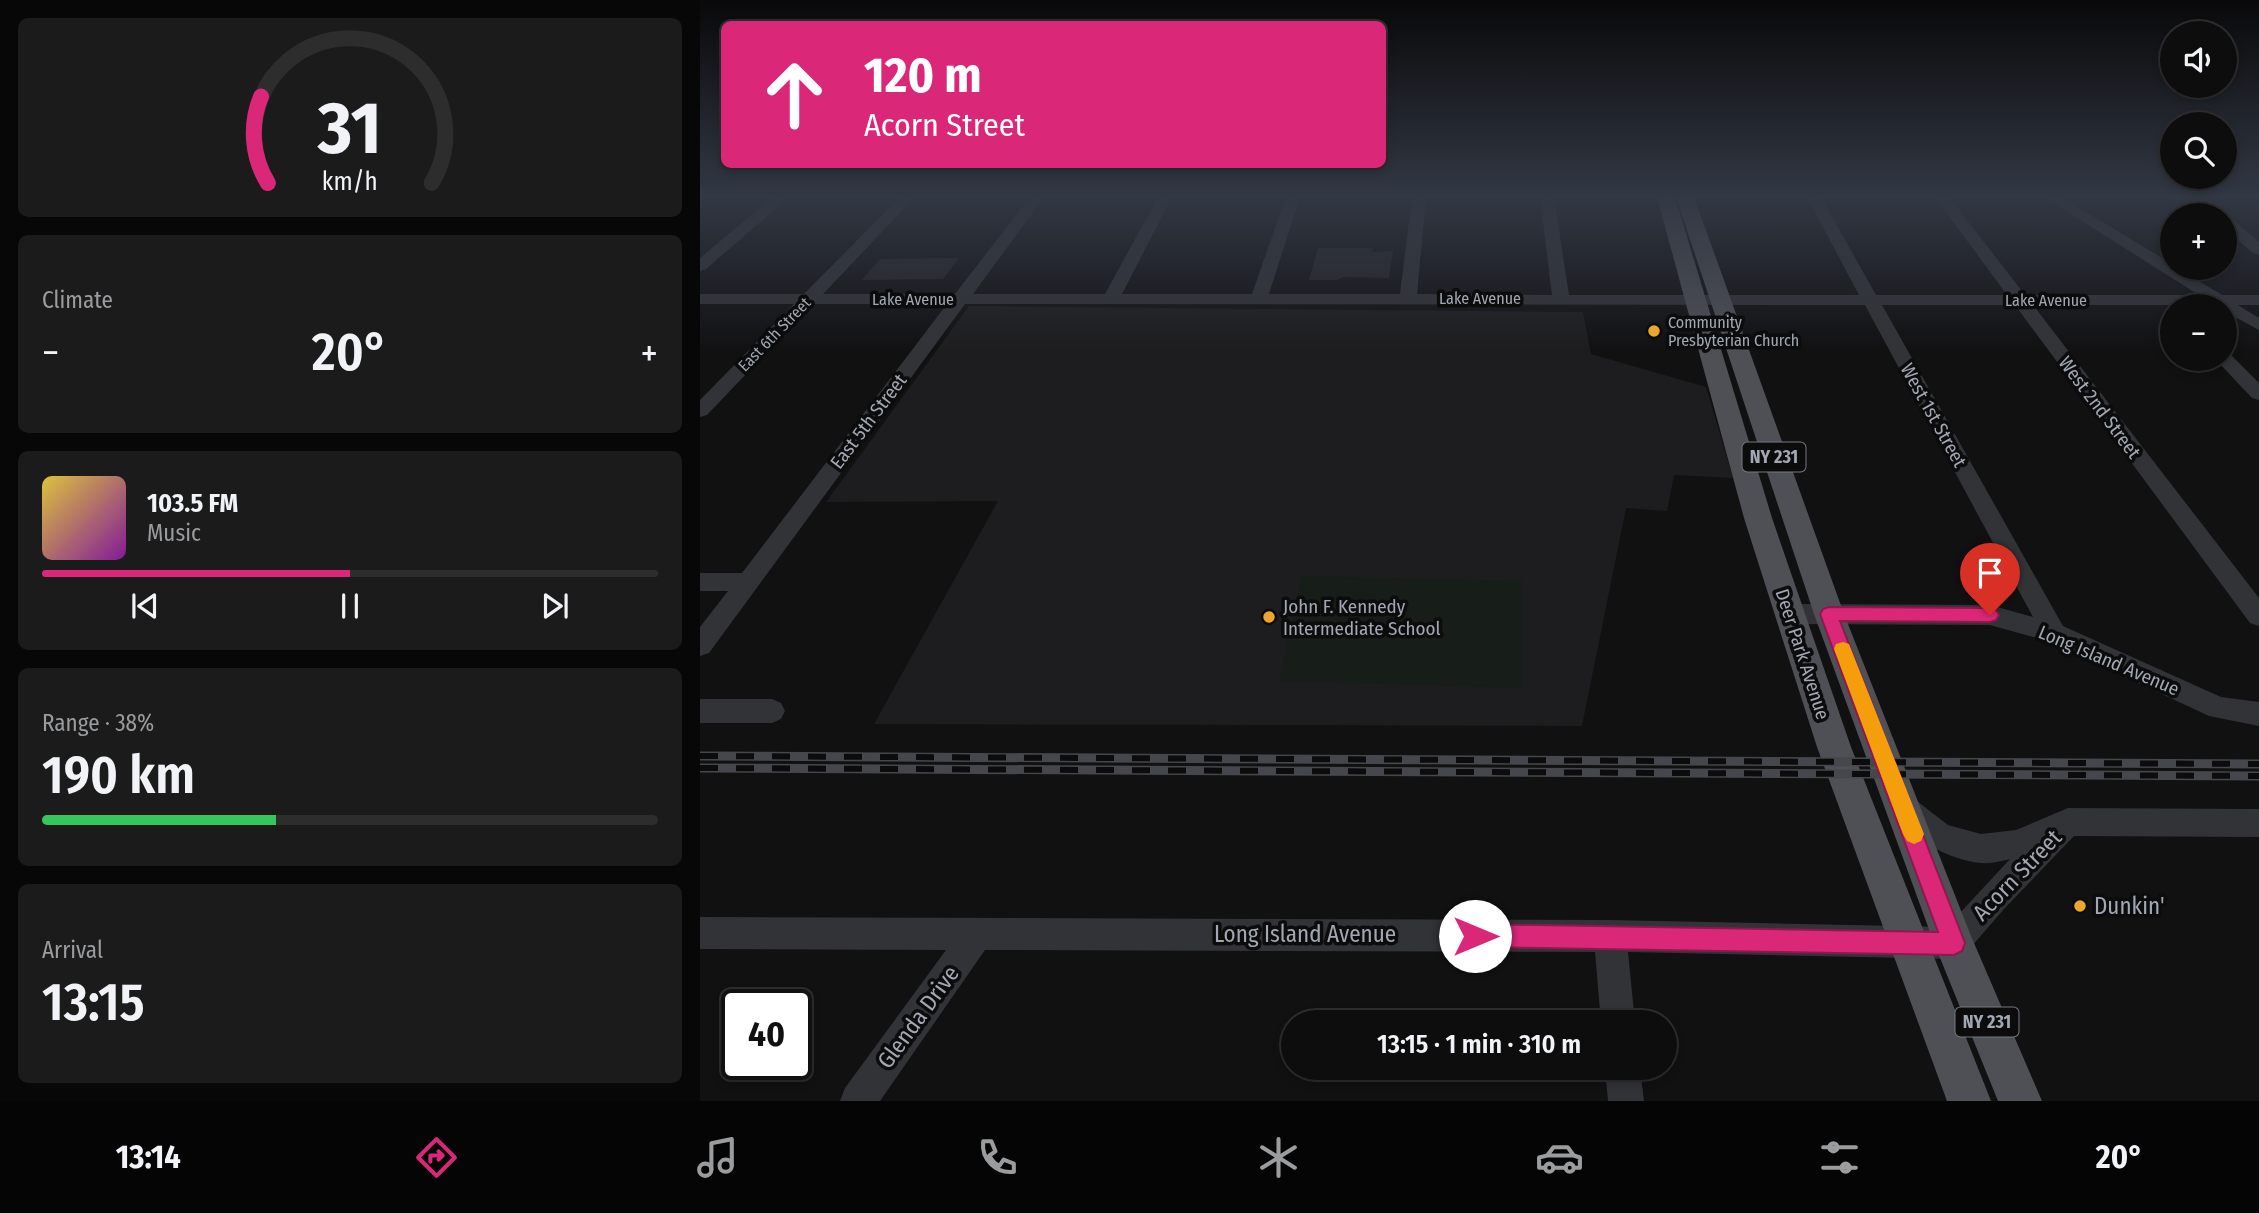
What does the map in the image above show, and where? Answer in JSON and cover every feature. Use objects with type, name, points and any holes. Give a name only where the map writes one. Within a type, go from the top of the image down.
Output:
[{"type":"main road","name":"Deer Park Avenue","points":[[1680,248],[1758,518],[1834,747],[1969,1101]]},
{"type":"main road","name":"Deer Park Avenue","points":[[1703,248],[1829,614],[1954,943],[2020,1101]]},
{"type":"street","points":[[700,267],[722,248]]},
{"type":"street","name":"East 6th Street","points":[[700,411],[857,248]]},
{"type":"street","name":"East 5th Street","points":[[700,646],[998,248]]},
{"type":"street","points":[[1111,299],[1138,248]]},
{"type":"street","points":[[1259,298],[1276,248]]},
{"type":"street","points":[[1408,298],[1413,248]]},
{"type":"street","points":[[1554,248],[1561,299]]},
{"type":"street","name":"West 1st Street","points":[[1842,248],[2054,633]]},
{"type":"street","name":"West 2nd Street","points":[[1981,248],[2259,616]]},
{"type":"street","points":[[2133,248],[2206,294]]},
{"type":"street","name":"Lake Avenue","points":[[700,299],[1408,298],[2160,303]]},
{"type":"street","name":"Lake Avenue","points":[[2237,300],[2259,300]]},
{"type":"street","points":[[2237,313],[2259,326]]},
{"type":"street","points":[[2237,371],[2259,394]]},
{"type":"street","points":[[700,582],[747,582]]},
{"type":"street","name":"Long Island Avenue","points":[[1790,614],[1990,615],[2054,633],[2218,708],[2259,714]]},
{"type":"street","points":[[700,710],[772,711]]},
{"type":"street","points":[[1905,809],[1940,837],[1981,849],[2016,844],[2068,822]]},
{"type":"street","name":"Acorn Street","points":[[1954,943],[1993,898],[2068,822],[2259,823]]},
{"type":"street","name":"Long Island Avenue","points":[[700,933],[1610,936],[1909,943]]},
{"type":"street","name":"Glenda Drive","points":[[858,1101],[978,933]]},
{"type":"street","points":[[1610,936],[1617,1010]]},
{"type":"street","points":[[1909,943],[1954,943]]},
{"type":"street","points":[[1624,1080],[1626,1101]]},
{"type":"shaded area","name":"John F. Kennedy Intermediate School","points":[[969,306],[1583,312],[1591,354],[1706,387],[1733,478],[1674,475],[1667,511],[1626,508],[1582,726],[874,724],[998,501],[826,502]]},
{"type":"shaded area","points":[[1302,576],[1522,581],[1522,688],[1279,681]]},
{"type":"building","points":[[1318,248],[1393,251],[1389,278],[1344,277],[1336,280],[1309,280]]},
{"type":"building","points":[[959,258],[943,279],[862,280],[880,259]]},
{"type":"railway","points":[[700,756],[2259,764]]},
{"type":"railway","points":[[700,768],[2259,776]]},
{"type":"slow traffic","points":[[1843,649],[1914,834]]},
{"type":"place","name":"Community Presbyterian Church","points":[[1654,331]]},
{"type":"place","name":"John F. Kennedy Intermediate School","points":[[1269,617]]},
{"type":"place","name":"Dunkin'","points":[[2080,906]]},
{"type":"route","points":[[1475,936],[1954,943],[1829,614],[1990,615]]}]
